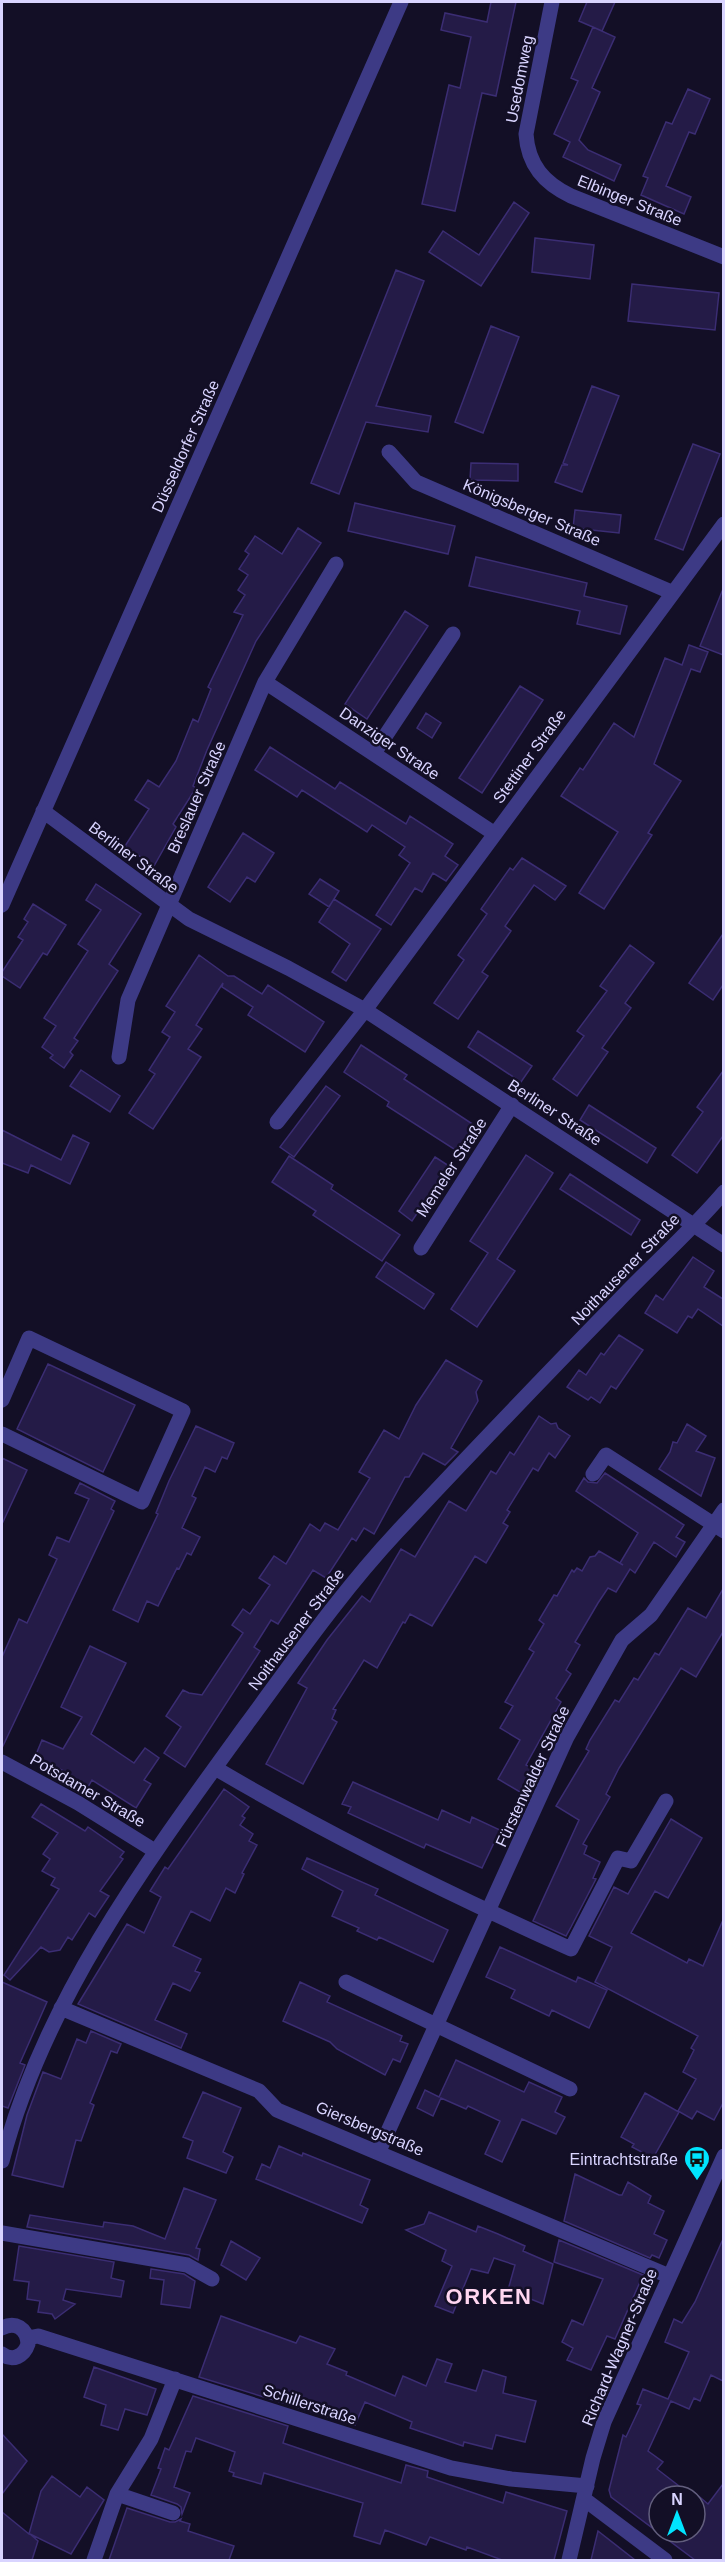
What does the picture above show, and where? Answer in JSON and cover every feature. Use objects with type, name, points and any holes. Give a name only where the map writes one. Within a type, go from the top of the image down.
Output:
[{"type":"street","name":"Düsseldorfer Straße","points":[[2,905],[401,2]]},
{"type":"street","name":"Usedomweg","points":[[533,164],[527,144],[528,124],[552,2]]},
{"type":"street","name":"Elbinger Straße","points":[[533,164],[539,174],[558,189],[723,257]]},
{"type":"street","name":"Königsberger Straße","points":[[389,452],[416,482],[672,592]]},
{"type":"street","name":"Stettiner Straße","points":[[365,1010],[723,524]]},
{"type":"street","name":"Breslauer Straße","points":[[119,1057],[128,1000],[265,682],[336,564]]},
{"type":"street","points":[[374,753],[453,634]]},
{"type":"street","name":"Danziger Straße","points":[[265,682],[495,834]]},
{"type":"street","name":"Berliner Straße","points":[[43,811],[168,905],[206,929],[288,968],[365,1010],[723,1245]]},
{"type":"street","points":[[277,1122],[365,1010]]},
{"type":"street","name":"Memeler Straße","points":[[421,1248],[512,1105]]},
{"type":"street","name":"Noithausener Straße","points":[[2,2161],[21,2099],[61,2008],[101,1936],[156,1851],[333,1607],[367,1566],[723,1192]]},
{"type":"street","points":[[2,1400],[29,1338],[183,1411],[142,1502],[2,1434]]},
{"type":"street","points":[[594,1474],[606,1455],[720,1520]]},
{"type":"street","name":"Fürstenwalder Straße","points":[[379,2151],[567,1737],[622,1640],[651,1615],[720,1520]]},
{"type":"street","name":"Potsdamer Straße","points":[[2,1762],[85,1807],[156,1851]]},
{"type":"street","points":[[215,1768],[332,1835],[489,1912],[571,1949],[618,1858],[631,1861],[666,1801]]},
{"type":"street","points":[[346,1982],[570,2089]]},
{"type":"street","name":"Giersbergstraße","points":[[61,2008],[259,2091],[277,2110],[379,2151],[669,2276]]},
{"type":"street","name":"Richard-Wagner-Straße","points":[[569,2560],[604,2422],[723,2156]]},
{"type":"street","points":[[2,2233],[183,2264],[196,2268],[212,2279]]},
{"type":"street","name":"Schillerstraße","points":[[2,2327],[15,2325],[21,2327],[28,2337],[38,2336],[470,2473],[585,2492]]},
{"type":"street","points":[[2,2358],[22,2354],[28,2344],[28,2337]]},
{"type":"street","points":[[94,2560],[117,2494],[151,2439],[175,2379]]},
{"type":"street","points":[[585,2492],[665,2560]]},
{"type":"street","points":[[117,2494],[173,2513]]},
{"type":"building","points":[[491,2],[516,2],[496,96],[482,93],[455,211],[422,204],[449,85],[460,88],[471,37],[441,30],[445,13],[487,22]]},
{"type":"building","points":[[587,2],[615,2],[602,31],[579,21]]},
{"type":"building","points":[[593,27],[615,37],[592,88],[600,92],[579,140],[588,150],[621,165],[614,181],[563,157],[570,142],[554,134],[578,81],[571,78]]},
{"type":"building","points":[[688,89],[710,99],[695,134],[689,132],[666,186],[691,197],[684,214],[641,195],[648,178],[643,176],[666,122],[672,124]]},
{"type":"building","points":[[514,202],[529,213],[481,286],[429,252],[443,231],[479,255]]},
{"type":"building","points":[[535,238],[594,245],[590,279],[532,272]]},
{"type":"building","points":[[396,270],[424,281],[376,406],[431,416],[428,432],[366,422],[339,494],[311,483]]},
{"type":"building","points":[[632,284],[719,293],[715,330],[628,321]]},
{"type":"building","points":[[491,326],[519,337],[483,433],[455,422]]},
{"type":"building","points":[[592,386],[619,396],[582,492],[555,482],[562,465],[568,465],[563,463]]},
{"type":"building","points":[[693,444],[720,454],[683,550],[655,539]]},
{"type":"building","points":[[471,463],[518,464],[518,481],[470,480]]},
{"type":"building","points":[[355,503],[455,526],[448,554],[348,531]]},
{"type":"building","points":[[575,510],[621,515],[619,533],[573,528]]},
{"type":"building","points":[[298,528],[321,543],[256,641],[207,750],[193,786],[196,788],[173,824],[176,827],[154,866],[125,846],[149,809],[135,800],[148,780],[159,787],[176,761],[193,719],[198,722],[211,689],[208,687],[243,615],[234,612],[245,595],[238,590],[248,575],[239,569],[249,554],[245,551],[255,536],[282,554]]},
{"type":"building","points":[[476,557],[587,583],[584,596],[627,606],[620,634],[577,624],[580,611],[469,586]]},
{"type":"building","points":[[723,589],[723,655],[700,646]]},
{"type":"building","points":[[405,611],[428,626],[367,719],[345,704]]},
{"type":"building","points":[[689,645],[708,652],[700,672],[691,669],[654,764],[681,781],[648,833],[652,835],[604,909],[579,893],[618,832],[561,796],[580,768],[583,770],[614,723],[634,737],[665,658],[682,665]]},
{"type":"building","points":[[520,686],[543,700],[482,793],[459,778]]},
{"type":"building","points":[[426,713],[441,723],[432,738],[417,728]]},
{"type":"building","points":[[270,747],[335,789],[340,782],[406,824],[410,816],[453,844],[445,856],[458,865],[446,881],[433,873],[422,892],[415,888],[391,925],[376,915],[410,863],[399,855],[405,847],[372,825],[367,832],[302,790],[297,797],[255,770]]},
{"type":"building","points":[[243,833],[274,853],[255,882],[247,877],[230,902],[208,887]]},
{"type":"building","points":[[522,858],[566,886],[555,900],[534,885],[505,926],[511,931],[482,972],[488,976],[458,1019],[434,1003],[464,960],[458,955],[487,914],[481,909],[510,868],[513,870]]},
{"type":"building","points":[[320,879],[339,891],[329,907],[309,894]]},
{"type":"building","points":[[96,884],[141,914],[109,964],[118,971],[74,1038],[78,1041],[70,1052],[73,1055],[64,1068],[50,1058],[53,1055],[42,1047],[56,1026],[44,1018],[88,951],[78,944],[101,910],[86,900]]},
{"type":"building","points":[[334,899],[381,929],[346,981],[332,972],[350,944],[319,922]]},
{"type":"building","points":[[33,904],[66,925],[47,955],[43,953],[20,988],[2,976],[2,972],[23,940],[18,937],[28,922],[24,919]]},
{"type":"building","points":[[723,934],[723,985],[713,1000],[689,983]]},
{"type":"building","points":[[630,945],[654,963],[625,1003],[631,1008],[602,1048],[608,1052],[577,1096],[553,1079],[584,1036],[577,1031],[607,991],[600,986]]},
{"type":"building","points":[[199,955],[228,976],[234,976],[262,994],[268,985],[324,1022],[305,1052],[248,1015],[253,1007],[222,987],[223,983],[196,1025],[202,1029],[188,1049],[201,1057],[153,1129],[129,1113],[155,1074],[149,1070],[170,1037],[162,1032],[175,1012],[166,1006]]},
{"type":"building","points":[[478,1031],[532,1066],[521,1082],[468,1047]]},
{"type":"building","points":[[361,1045],[407,1075],[404,1079],[474,1125],[457,1151],[387,1106],[389,1102],[344,1072]]},
{"type":"building","points":[[81,1070],[120,1096],[110,1112],[70,1086]]},
{"type":"building","points":[[723,1071],[723,1136],[697,1173],[672,1155],[703,1112],[697,1107]]},
{"type":"building","points":[[326,1086],[340,1096],[294,1157],[280,1147]]},
{"type":"building","points":[[589,1105],[656,1148],[647,1163],[580,1120]]},
{"type":"building","points":[[2,1130],[61,1160],[73,1135],[89,1143],[70,1184],[31,1165],[28,1173],[2,1163]]},
{"type":"building","points":[[526,1155],[553,1173],[497,1259],[515,1271],[477,1327],[451,1309],[488,1253],[470,1241]]},
{"type":"building","points":[[289,1156],[333,1185],[331,1189],[400,1235],[382,1261],[313,1215],[316,1211],[272,1182]]},
{"type":"building","points":[[435,1157],[449,1166],[412,1221],[399,1211]]},
{"type":"building","points":[[570,1174],[640,1220],[631,1235],[560,1189]]},
{"type":"building","points":[[693,1257],[714,1271],[704,1287],[723,1299],[723,1326],[698,1309],[692,1318],[688,1316],[677,1333],[645,1313],[656,1295],[663,1300]]},
{"type":"building","points":[[386,1262],[434,1294],[424,1309],[376,1277]]},
{"type":"building","points":[[619,1335],[643,1350],[616,1389],[611,1386],[600,1403],[591,1397],[588,1400],[567,1387],[579,1370],[586,1375],[601,1353],[604,1355]]},
{"type":"building","points":[[446,1360],[482,1381],[476,1392],[478,1401],[451,1448],[458,1452],[445,1465],[423,1453],[409,1477],[405,1477],[374,1534],[364,1528],[356,1541],[352,1538],[326,1578],[313,1570],[278,1624],[271,1620],[254,1647],[260,1651],[185,1767],[164,1753],[181,1727],[166,1716],[183,1690],[202,1695],[243,1633],[232,1625],[243,1609],[250,1614],[270,1585],[259,1578],[274,1556],[286,1564],[310,1524],[320,1531],[325,1523],[338,1530],[370,1478],[359,1472],[384,1430],[399,1439],[416,1405]]},
{"type":"building","points":[[48,1364],[135,1405],[103,1472],[17,1429]]},
{"type":"building","points":[[539,1416],[551,1424],[556,1423],[558,1428],[570,1436],[555,1458],[549,1453],[538,1471],[533,1468],[507,1510],[510,1512],[503,1523],[508,1526],[486,1563],[475,1556],[432,1626],[410,1614],[405,1623],[403,1622],[377,1668],[364,1660],[333,1709],[336,1710],[332,1719],[337,1722],[303,1784],[266,1764],[307,1688],[298,1683],[327,1640],[362,1596],[370,1602],[401,1549],[415,1557],[449,1501],[466,1511],[491,1471],[496,1474],[510,1452],[514,1455]]},
{"type":"building","points":[[687,1424],[706,1436],[696,1451],[715,1458],[701,1496],[659,1469],[670,1452],[673,1442],[677,1443]]},
{"type":"building","points":[[196,1426],[234,1443],[227,1459],[222,1457],[215,1472],[205,1467],[192,1496],[196,1498],[182,1528],[200,1537],[191,1555],[187,1553],[179,1569],[177,1568],[158,1606],[147,1601],[138,1622],[113,1610],[158,1514],[156,1513],[169,1481]]},
{"type":"building","points":[[2,1458],[27,1470],[2,1524]]},
{"type":"building","points":[[605,1473],[684,1525],[676,1537],[685,1542],[676,1557],[654,1542],[635,1573],[630,1569],[616,1592],[608,1588],[598,1603],[575,1642],[580,1645],[566,1670],[571,1674],[556,1698],[561,1702],[526,1765],[533,1769],[520,1792],[498,1779],[520,1740],[500,1728],[513,1706],[505,1702],[534,1652],[529,1649],[544,1624],[539,1620],[554,1595],[557,1596],[572,1570],[574,1572],[577,1568],[582,1571],[590,1557],[595,1556],[599,1551],[623,1565],[620,1563],[638,1533],[576,1491],[584,1478],[588,1482],[597,1483]]},
{"type":"building","points":[[80,1483],[115,1501],[111,1509],[114,1511],[2,1748],[2,1657],[19,1619],[27,1623],[57,1559],[49,1555],[57,1537],[69,1542],[89,1499],[75,1493]]},
{"type":"building","points":[[723,1589],[723,1632],[696,1677],[681,1668],[619,1768],[606,1794],[610,1797],[583,1844],[587,1846],[584,1854],[600,1862],[593,1878],[596,1879],[566,1936],[533,1921],[579,1820],[556,1806],[589,1751],[586,1749],[590,1740],[615,1700],[619,1702],[634,1678],[638,1680],[655,1653],[659,1655],[688,1608],[706,1618]]},
{"type":"building","points":[[90,1646],[126,1663],[91,1734],[134,1763],[145,1748],[159,1758],[144,1780],[151,1784],[136,1808],[92,1780],[88,1787],[61,1772],[62,1770],[35,1757],[42,1740],[63,1749],[82,1717],[61,1707]]},
{"type":"building","points":[[353,1782],[438,1820],[442,1810],[470,1823],[472,1817],[500,1830],[482,1868],[426,1844],[424,1848],[348,1813],[351,1807],[342,1804]]},
{"type":"building","points":[[224,1789],[249,1807],[242,1816],[245,1818],[240,1825],[253,1834],[249,1841],[257,1845],[242,1873],[244,1874],[235,1893],[226,1888],[210,1921],[191,1911],[173,1946],[201,1959],[195,1971],[200,1973],[190,1991],[173,1983],[155,2020],[187,2034],[181,2048],[78,2004],[127,1924],[144,1933],[161,1897],[150,1891],[165,1867],[168,1869]]},
{"type":"building","points":[[41,1804],[85,1831],[88,1827],[124,1852],[120,1857],[123,1859],[100,1891],[109,1896],[95,1917],[89,1913],[72,1940],[68,1937],[60,1950],[49,1952],[41,1947],[10,1980],[4,1975],[59,1889],[51,1885],[55,1878],[42,1871],[50,1859],[43,1854],[58,1833],[32,1817]]},
{"type":"building","points":[[671,1819],[702,1838],[668,1898],[655,1891],[631,1933],[687,1963],[689,1959],[703,1966],[723,1920],[723,2103],[714,2120],[697,2111],[692,2119],[678,2111],[696,2079],[683,2072],[694,2050],[691,2048],[698,2036],[595,1982],[612,1947],[589,1936],[614,1887],[628,1894]]},
{"type":"building","points":[[307,1858],[378,1889],[375,1895],[448,1930],[433,1962],[379,1937],[377,1940],[357,1931],[359,1928],[332,1916],[343,1891],[302,1869]]},
{"type":"building","points":[[500,1947],[576,1982],[578,1977],[607,1990],[589,2028],[552,2010],[549,2016],[511,1998],[515,1990],[486,1977]]},
{"type":"building","points":[[2,1982],[47,2002],[20,2063],[25,2065],[8,2108],[2,2106]]},
{"type":"building","points":[[300,1982],[330,1996],[327,2002],[402,2036],[400,2041],[408,2044],[400,2062],[393,2059],[385,2075],[337,2049],[330,2042],[283,2021]]},
{"type":"building","points":[[91,2031],[121,2044],[117,2053],[111,2051],[90,2103],[94,2105],[81,2141],[76,2140],[63,2187],[12,2175],[27,2115],[43,2072],[61,2079],[77,2039],[86,2043]]},
{"type":"building","points":[[456,2060],[524,2092],[529,2082],[562,2097],[555,2112],[565,2117],[556,2134],[522,2119],[502,2162],[485,2154],[500,2121],[468,2106],[466,2109],[441,2098],[433,2116],[417,2108],[425,2090],[439,2097]]},
{"type":"building","points":[[203,2092],[241,2108],[223,2152],[233,2157],[226,2173],[187,2158],[193,2141],[183,2137]]},
{"type":"building","points":[[645,2093],[679,2112],[653,2158],[632,2147],[634,2144],[621,2137]]},
{"type":"building","points":[[279,2146],[302,2156],[303,2153],[370,2180],[360,2205],[368,2209],[362,2223],[256,2179],[262,2164],[270,2168]]},
{"type":"building","points":[[575,2174],[619,2195],[622,2195],[628,2182],[651,2196],[648,2203],[664,2211],[654,2234],[667,2240],[659,2258],[652,2255],[650,2258],[564,2221]]},
{"type":"building","points":[[184,2188],[216,2200],[196,2248],[200,2249],[198,2260],[189,2255],[27,2227],[30,2215],[103,2227],[104,2222],[133,2226],[165,2239]]},
{"type":"building","points":[[429,2212],[476,2232],[478,2226],[498,2234],[525,2246],[523,2251],[553,2264],[543,2304],[508,2290],[515,2265],[494,2258],[488,2273],[471,2269],[453,2313],[435,2306],[452,2266],[442,2261],[446,2250],[406,2230],[424,2224]]},
{"type":"building","points":[[723,2239],[723,2381],[711,2375],[700,2401],[694,2398],[689,2409],[671,2401],[648,2451],[663,2462],[657,2469],[676,2484],[647,2484],[647,2524],[611,2497],[609,2490],[623,2435],[626,2437],[641,2405],[637,2404],[643,2389],[668,2399],[689,2352],[665,2342],[674,2319],[682,2323],[695,2302]]},
{"type":"building","points":[[559,2240],[643,2275],[615,2339],[607,2336],[591,2370],[567,2360],[573,2348],[562,2342],[572,2320],[583,2325],[603,2279],[554,2262]]},
{"type":"building","points":[[231,2241],[260,2258],[246,2280],[221,2265]]},
{"type":"building","points":[[19,2246],[114,2262],[111,2278],[124,2281],[121,2297],[66,2289],[63,2300],[75,2304],[55,2319],[52,2314],[38,2312],[40,2301],[27,2299],[29,2282],[14,2280]]},
{"type":"building","points":[[151,2269],[184,2274],[195,2281],[190,2308],[161,2304],[164,2280],[150,2278]]},
{"type":"building","points":[[221,2316],[296,2343],[300,2336],[335,2349],[327,2364],[347,2372],[346,2375],[395,2396],[403,2376],[426,2386],[437,2359],[452,2364],[445,2382],[476,2391],[483,2370],[506,2377],[503,2393],[536,2401],[525,2442],[496,2435],[492,2449],[464,2442],[463,2446],[410,2428],[412,2422],[365,2402],[355,2425],[199,2377]]},
{"type":"building","points":[[94,2367],[156,2389],[147,2415],[125,2409],[118,2430],[101,2425],[106,2405],[84,2397]]},
{"type":"building","points":[[193,2396],[288,2426],[283,2443],[401,2483],[406,2465],[428,2471],[427,2477],[503,2503],[506,2492],[567,2511],[554,2560],[502,2560],[430,2537],[426,2545],[385,2530],[380,2544],[354,2536],[363,2503],[264,2473],[261,2484],[233,2476],[234,2473],[229,2471],[235,2452],[196,2438],[191,2452],[186,2451],[174,2487],[190,2493],[182,2514],[181,2507],[177,2504],[151,2495],[161,2469],[158,2468],[165,2448],[169,2450]]},
{"type":"building","points":[[2,2434],[27,2461],[2,2494]]},
{"type":"building","points":[[52,2476],[80,2497],[87,2487],[104,2500],[71,2554],[30,2534],[38,2541],[32,2560],[2,2560],[2,2512],[29,2534],[41,2491]]},
{"type":"building","points":[[723,2484],[723,2560],[695,2560],[674,2544],[707,2544],[707,2503]]},
{"type":"building","points":[[127,2508],[170,2522],[181,2519],[180,2521],[190,2524],[188,2531],[234,2546],[229,2560],[109,2560]]},
{"type":"building","points":[[598,2531],[635,2560],[591,2560]]},
{"type":"place","name":"Eintrachtstraße","points":[[697,2182]]},
{"type":"district","name":"ORKEN","points":[[489,2296]]}]
